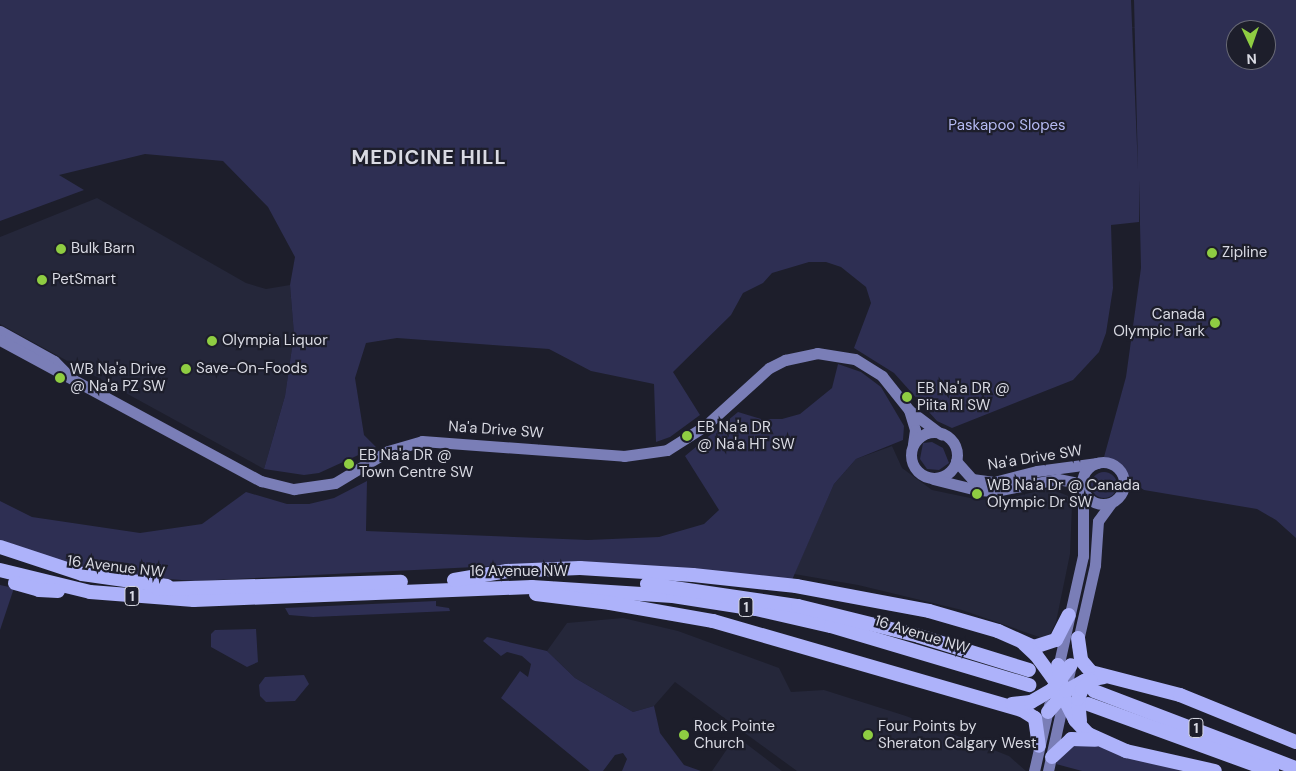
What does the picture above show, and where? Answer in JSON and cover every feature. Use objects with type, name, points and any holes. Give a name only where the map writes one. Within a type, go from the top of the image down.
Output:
[{"type":"highway","points":[[0,547],[51,566],[109,580],[222,588]]},
{"type":"highway","name":"16 Avenue NW","points":[[0,562],[108,585],[158,590],[454,585],[601,580],[726,593],[880,625],[1028,670]]},
{"type":"highway","points":[[454,585],[507,571],[580,568],[693,575],[796,586],[929,611],[978,624],[1021,642],[1039,647],[1052,643],[1059,636],[1069,615]]},
{"type":"highway","name":"16 Avenue NW","points":[[0,570],[90,592],[194,600],[454,585],[589,588],[733,605],[831,626],[1030,684]]},
{"type":"highway","points":[[0,578],[38,590],[90,592]]},
{"type":"highway","points":[[454,585],[519,592],[683,615],[786,640],[1032,714],[1038,728],[1039,746]]},
{"type":"highway","points":[[1078,638],[1080,657],[1085,667],[1100,682]]},
{"type":"highway","points":[[1021,642],[1036,655],[1084,730],[1098,740],[1126,751],[1215,771]]},
{"type":"highway","points":[[1048,712],[1060,691],[1065,665]]},
{"type":"highway","points":[[991,702],[1021,704],[1060,691],[1100,682]]},
{"type":"highway","points":[[1084,730],[1077,711],[1078,699],[1085,685],[1100,682],[1180,695],[1296,742]]},
{"type":"highway","name":"1","points":[[1100,682],[1296,768]]},
{"type":"highway","name":"1","points":[[1088,704],[1272,771]]},
{"type":"highway","points":[[1052,757],[1071,738],[1098,740]]},
{"type":"highway","points":[[1238,744],[1296,762]]},
{"type":"street","name":"Na'a Drive SW","points":[[0,331],[54,361],[66,374]]},
{"type":"street","name":"Na'a Drive SW","points":[[0,340],[261,481],[294,489],[335,483],[388,451],[430,440],[624,456],[668,450],[705,426],[769,368],[785,360],[816,353],[845,356],[869,366],[893,387],[909,410],[915,430],[913,444]]},
{"type":"street","name":"Na'a Drive SW","points":[[909,410],[941,434]]},
{"type":"street","points":[[927,434],[941,434],[955,447],[956,460],[948,472],[933,479],[922,475],[913,466],[913,444],[927,434]]},
{"type":"street","name":"Na'a Drive SW","points":[[956,460],[972,479],[994,482],[1037,471],[1097,463]]},
{"type":"street","points":[[1097,463],[1114,467],[1123,478],[1122,493],[1111,503],[1098,520],[1095,565],[1078,638],[1065,665],[1069,615],[1083,556],[1082,490],[1085,472],[1097,463]]},
{"type":"street","name":"Na'a Drive SW","points":[[933,479],[995,491],[1058,478],[1073,482],[1082,490]]},
{"type":"street","points":[[1082,490],[1095,501],[1111,503]]},
{"type":"street","points":[[1048,771],[1052,757],[1060,691]]},
{"type":"street","points":[[1034,771],[1048,712]]},
{"type":"shaded area","points":[[97,198],[246,283],[266,289],[290,285],[294,334],[285,396],[264,469],[0,324],[0,237]]},
{"type":"shaded area","points":[[892,446],[902,468],[932,490],[980,500],[1010,498],[1049,488],[1068,496],[1072,506],[1070,554],[1056,622],[1050,634],[1042,638],[962,610],[858,585],[794,574],[834,484],[856,459]]},
{"type":"shaded area","points":[[623,618],[678,631],[779,668],[791,692],[824,690],[906,716],[1009,756],[1026,771],[797,771],[675,682],[654,706],[633,712],[575,678],[547,651],[567,623]]},
{"type":"shaded area","points":[[736,736],[782,771],[712,771]]},
{"type":"green space","name":"Paskapoo Slopes","points":[[0,0],[1131,0],[1138,170],[1134,0],[1296,0],[1296,538],[1276,520],[1257,509],[1144,490],[1129,480],[1119,463],[1104,457],[1126,377],[1141,268],[1139,180],[1139,222],[1111,225],[1113,288],[1106,333],[1099,352],[1073,380],[952,428],[937,421],[894,373],[854,348],[871,303],[866,287],[841,267],[826,262],[809,262],[772,273],[763,283],[743,293],[731,315],[673,372],[700,415],[670,437],[656,442],[654,384],[591,371],[549,349],[397,338],[366,343],[355,378],[364,435],[376,447],[319,473],[304,475],[264,469],[285,396],[294,334],[290,285],[295,257],[268,207],[223,161],[145,154],[59,175],[84,190],[0,221]]},
{"type":"green space","points":[[838,364],[861,372],[881,387],[904,426],[903,440],[856,459],[834,484],[792,580],[554,563],[195,581],[140,577],[77,566],[0,540],[0,501],[32,517],[140,533],[202,524],[246,492],[287,504],[309,504],[334,498],[367,481],[366,531],[588,540],[659,537],[704,524],[719,510],[685,456],[738,412],[761,419],[782,419],[800,414],[832,388]]},
{"type":"green space","points":[[932,442],[943,448],[949,463],[939,470],[927,469],[920,459],[923,443]]},
{"type":"green space","points":[[1104,472],[1113,476],[1117,485],[1113,494],[1104,498],[1095,494],[1091,485],[1095,476]]},
{"type":"green space","points":[[0,585],[14,588],[0,630]]},
{"type":"green space","points":[[436,601],[436,606],[449,608],[450,611],[313,617],[289,615],[285,608]]},
{"type":"green space","points":[[256,629],[258,662],[247,667],[211,647],[211,634],[215,630]]},
{"type":"green space","points":[[487,637],[547,651],[575,678],[633,712],[654,706],[660,733],[684,765],[701,771],[622,771],[627,759],[623,753],[615,755],[603,771],[590,771],[501,698],[520,671],[528,677],[531,664],[522,656],[507,652],[501,656],[483,641]]},
{"type":"green space","points":[[304,675],[309,684],[295,701],[266,702],[260,696],[259,685],[265,677]]},
{"type":"green space","points":[[1087,740],[1192,771],[1082,771],[1056,764],[1061,752]]},
{"type":"place","name":"Bulk Barn","points":[[61,249]]},
{"type":"place","name":"Zipline","points":[[1212,253]]},
{"type":"place","name":"PetSmart","points":[[42,280]]},
{"type":"place","name":"Canada Olympic Park","points":[[1215,323]]},
{"type":"place","name":"Olympia Liquor","points":[[212,341]]},
{"type":"place","name":"Save-On-Foods","points":[[186,369]]},
{"type":"place","name":"WB Na'a Drive @ Na'a PZ SW","points":[[60,378]]},
{"type":"place","name":"EB Na'a DR @ Piita RI SW","points":[[907,397]]},
{"type":"place","name":"EB Na'a DR @ Na'a HT SW","points":[[687,436]]},
{"type":"place","name":"EB Na'a DR @ Town Centre SW","points":[[349,464]]},
{"type":"place","name":"WB Na'a Dr @ Canada Olympic Dr SW","points":[[977,494]]},
{"type":"place","name":"Rock Pointe Church","points":[[684,735]]},
{"type":"place","name":"Four Points by Sheraton Calgary West","points":[[868,735]]},
{"type":"district","name":"MEDICINE HILL","points":[[429,157]]}]
